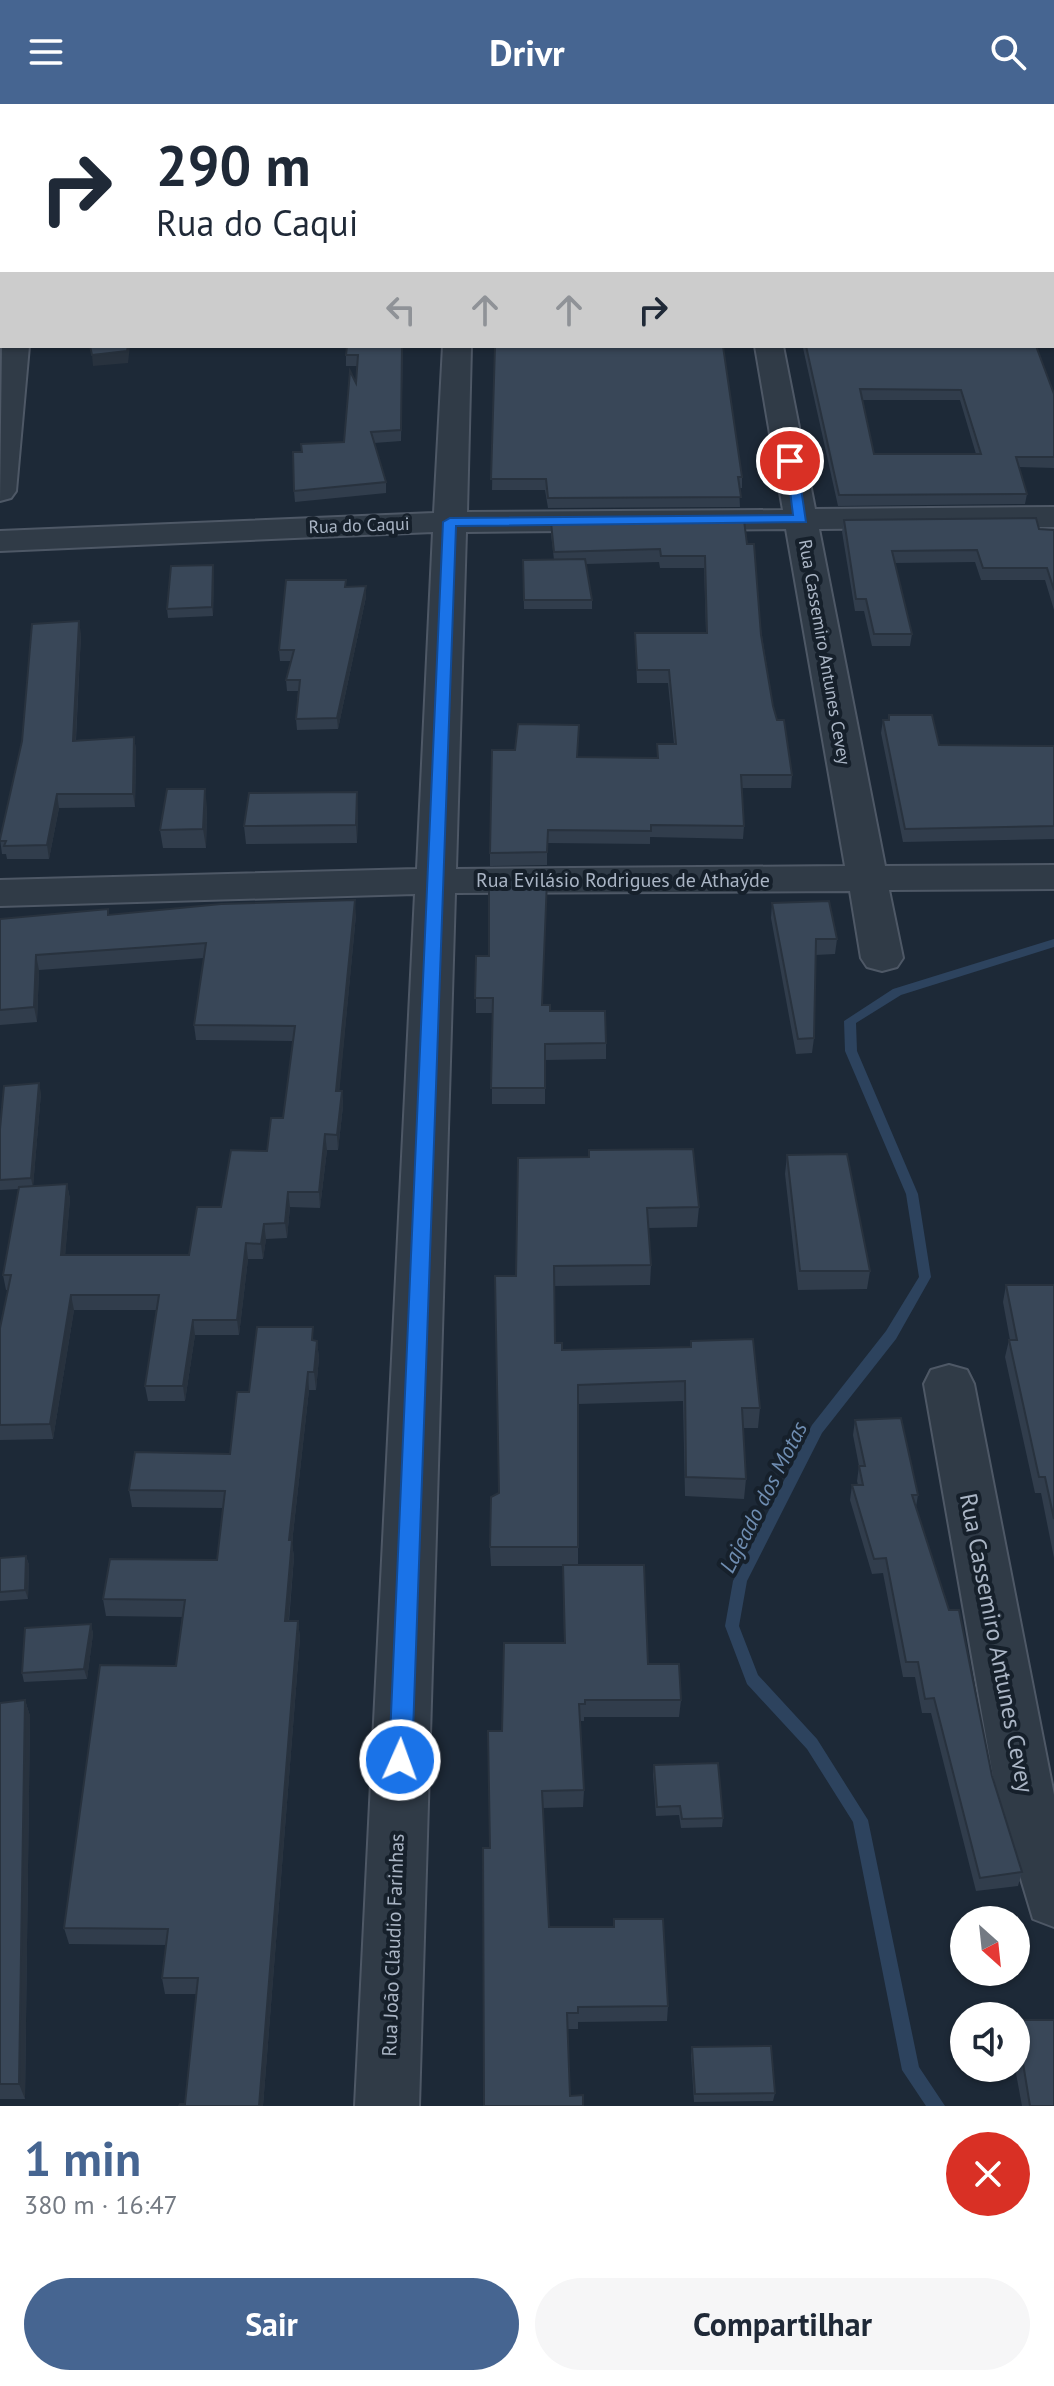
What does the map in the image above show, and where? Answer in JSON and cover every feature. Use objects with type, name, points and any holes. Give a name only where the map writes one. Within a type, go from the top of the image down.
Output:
[{"type":"street","points":[[0,491],[15,348]]},
{"type":"street","name":"Rua João Cláudio Farinhas","points":[[387,2106],[457,348]]},
{"type":"street","name":"Rua Cassemiro Antunes Cevey","points":[[769,348],[882,958]]},
{"type":"street","name":"Rua do Caqui","points":[[0,541],[450,522],[1054,517]]},
{"type":"street","name":"Rua Evilásio Rodrigues de Athaýde","points":[[0,893],[435,881],[1054,877]]},
{"type":"street","name":"Rua Cassemiro Antunes Cevey","points":[[949,1384],[1026,1799],[1054,1899]]},
{"type":"building","points":[[90,348],[128,348],[127,351],[92,355]]},
{"type":"building","points":[[347,348],[402,348],[401,430],[371,432],[386,482],[294,491],[293,452],[302,452],[301,444],[344,442],[350,371],[356,383],[358,355],[346,355]]},
{"type":"building","points":[[495,348],[723,348],[742,477],[738,477],[741,497],[548,498],[546,479],[491,479]]},
{"type":"building","points":[[806,348],[1037,348],[1054,394],[1054,457],[1016,457],[1027,494],[839,495]],"holes":[[[860,389],[961,390],[981,454],[874,454]]]},
{"type":"building","points":[[1036,518],[1039,529],[1054,530],[1054,590],[1047,568],[983,568],[977,550],[892,551],[912,634],[874,634],[866,599],[856,599],[844,520]]},
{"type":"building","points":[[744,520],[747,544],[754,544],[761,635],[773,706],[777,720],[784,720],[792,775],[741,775],[744,826],[651,825],[651,831],[548,830],[547,852],[490,853],[492,750],[515,750],[518,724],[579,725],[577,757],[658,758],[657,744],[676,744],[669,670],[637,670],[635,633],[707,633],[705,556],[661,556],[660,549],[554,552],[551,522]]},
{"type":"building","points":[[585,559],[592,600],[524,600],[523,560]]},
{"type":"building","points":[[213,565],[212,607],[167,609],[171,566]]},
{"type":"building","points":[[286,580],[346,580],[345,587],[366,586],[337,718],[296,719],[300,680],[286,680],[294,650],[279,650]]},
{"type":"building","points":[[79,621],[73,741],[134,737],[133,794],[57,794],[47,845],[4,846],[6,841],[0,839],[22,741],[32,624]]},
{"type":"building","points":[[889,715],[932,715],[939,745],[1054,746],[1054,826],[905,829],[883,720],[889,720]]},
{"type":"building","points":[[167,789],[205,789],[203,829],[160,830]]},
{"type":"building","points":[[357,792],[356,825],[244,826],[249,793]]},
{"type":"building","points":[[489,880],[547,880],[542,1005],[550,1005],[550,1011],[605,1011],[606,1043],[545,1044],[545,1088],[491,1088],[493,998],[475,998],[476,956],[489,956]]},
{"type":"building","points":[[355,900],[336,1091],[342,1091],[337,1135],[325,1134],[319,1192],[288,1192],[285,1223],[264,1224],[261,1244],[246,1243],[237,1320],[193,1320],[183,1386],[145,1386],[159,1295],[71,1295],[50,1424],[0,1425],[0,1328],[11,1275],[3,1275],[19,1187],[67,1184],[61,1255],[189,1255],[197,1207],[221,1207],[231,1150],[267,1151],[271,1118],[283,1118],[295,1026],[194,1025],[206,943],[36,955],[34,1007],[0,1010],[0,919],[108,909],[108,915],[221,904]]},
{"type":"building","points":[[829,901],[837,939],[816,939],[814,1038],[798,1039],[772,903]]},
{"type":"building","points":[[39,1083],[31,1178],[0,1180],[4,1086]]},
{"type":"building","points":[[693,1149],[699,1207],[647,1208],[651,1265],[554,1266],[555,1343],[562,1343],[562,1350],[691,1347],[691,1341],[753,1339],[760,1408],[742,1408],[746,1479],[686,1477],[685,1381],[578,1385],[578,1547],[490,1547],[491,1497],[499,1493],[495,1276],[516,1276],[518,1158],[589,1157],[589,1150]]},
{"type":"building","points":[[847,1154],[870,1271],[800,1271],[787,1155]]},
{"type":"building","points":[[1006,1285],[1054,1285],[1054,1519],[1045,1477],[1039,1477],[1009,1340],[1017,1340]]},
{"type":"building","points":[[257,1327],[313,1327],[312,1340],[317,1341],[314,1372],[308,1372],[289,1540],[292,1540],[285,1621],[298,1621],[259,2106],[179,2106],[185,2104],[198,1978],[162,1978],[168,1929],[64,1928],[100,1665],[176,1666],[185,1600],[103,1599],[110,1559],[217,1560],[225,1491],[129,1490],[135,1452],[230,1454],[237,1392],[249,1392]]},
{"type":"building","points":[[901,1418],[918,1495],[912,1495],[949,1610],[959,1610],[992,1776],[1022,1872],[980,1878],[934,1698],[925,1699],[918,1662],[906,1662],[886,1558],[874,1559],[852,1485],[863,1485],[859,1466],[865,1466],[855,1420]]},
{"type":"building","points":[[26,1556],[25,1590],[0,1592],[0,1558]]},
{"type":"building","points":[[563,1565],[644,1565],[648,1664],[679,1664],[681,1700],[585,1700],[585,1704],[579,1704],[584,1790],[542,1791],[549,1927],[614,1927],[614,1919],[663,1919],[668,2006],[578,2007],[578,2013],[567,2013],[570,2096],[583,2095],[583,2106],[484,2106],[483,1848],[490,1848],[488,1731],[502,1731],[504,1643],[565,1643]]},
{"type":"building","points":[[91,1624],[84,1669],[22,1673],[25,1628]]},
{"type":"building","points":[[25,1700],[19,2084],[0,2084],[0,1703]]},
{"type":"building","points":[[718,1763],[723,1818],[682,1819],[680,1806],[657,1807],[654,1765]]},
{"type":"building","points":[[1030,2020],[1054,2020],[1054,2106],[1030,2106],[1026,2082],[1030,2082]]},
{"type":"building","points":[[771,2046],[775,2093],[695,2094],[692,2047]]},
{"type":"waterway","name":"Lajeado dos Motas","points":[[936,2106],[911,2070],[860,1820],[812,1744],[752,1679],[732,1626],[740,1581],[817,1429],[891,1335],[925,1277],[912,1194],[851,1051],[850,1021],[897,992],[1054,943]]},
{"type":"route","points":[[400,1760],[450,522],[801,519],[790,461]]}]
